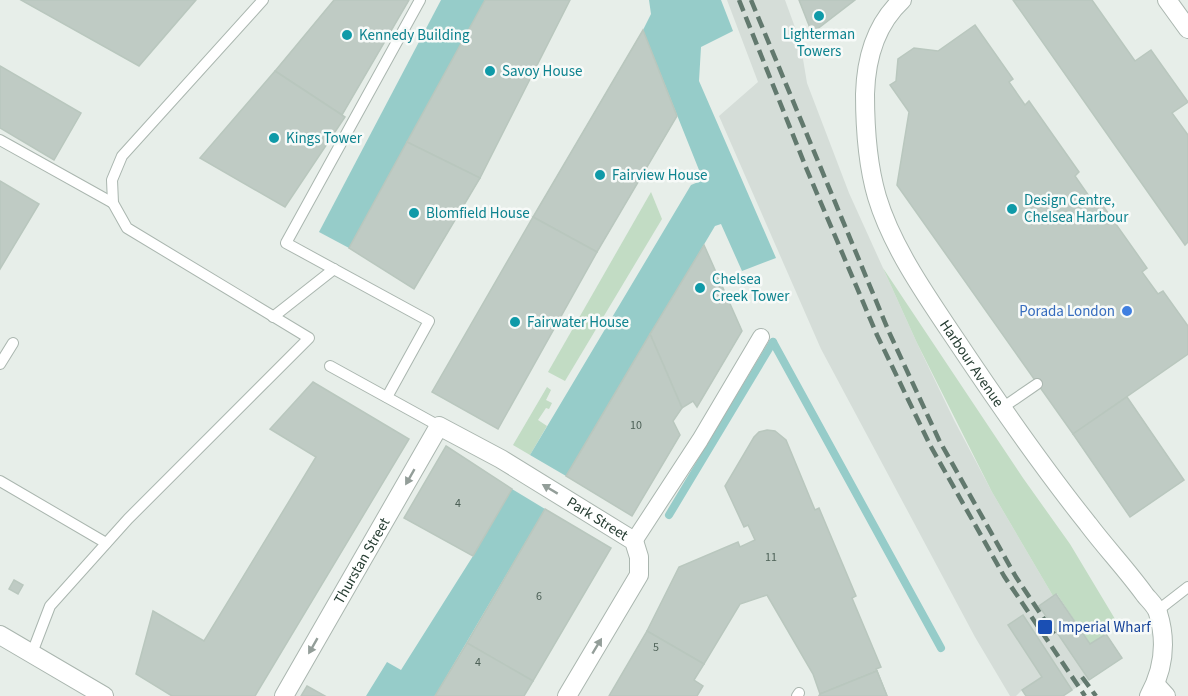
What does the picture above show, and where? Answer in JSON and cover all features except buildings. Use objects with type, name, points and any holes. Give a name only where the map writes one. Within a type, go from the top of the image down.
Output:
[{"type":"street","name":"Harbour Avenue","points":[[902,0],[879,29],[871,49],[866,74],[865,127],[870,169],[878,199],[908,265],[946,326],[1056,484],[1157,611],[1163,642],[1162,666],[1157,692]]},
{"type":"street","points":[[1167,0],[1188,29]]},
{"type":"street","points":[[634,541],[700,440],[761,337]]},
{"type":"street","name":"Park Street","points":[[439,426],[501,459],[634,541],[639,557],[639,575],[567,696]]},
{"type":"street","name":"Thurstan Street","points":[[284,696],[439,426]]},
{"type":"street","points":[[0,635],[104,696]]},
{"type":"lane","points":[[32,653],[50,606],[136,511],[309,338],[128,228],[113,203],[112,180],[122,156],[263,0]]},
{"type":"lane","points":[[387,397],[429,321],[286,243],[420,0]]},
{"type":"lane","points":[[0,140],[113,203]]},
{"type":"lane","points":[[273,317],[334,269]]},
{"type":"lane","points":[[0,364],[14,343]]},
{"type":"lane","points":[[330,366],[439,426]]},
{"type":"lane","points":[[1002,408],[1037,384]]},
{"type":"lane","points":[[0,481],[106,543]]},
{"type":"lane","points":[[1157,611],[1188,587]]},
{"type":"shaded area","points":[[727,0],[785,0],[800,41],[807,83],[849,193],[954,420],[992,492],[1053,596],[1056,594],[1090,644],[1106,634],[1122,658],[1063,696],[1026,696],[1022,690],[1016,696],[1010,696],[975,637],[821,349],[719,116],[758,82]]},
{"type":"green space","points":[[651,192],[662,219],[565,381],[548,372]]},
{"type":"green space","points":[[883,268],[1023,478],[1070,544],[1115,619],[1102,624],[1106,634],[1090,644],[1057,594],[1053,596],[992,492],[917,343]]},
{"type":"green space","points":[[547,387],[551,390],[546,400],[552,403],[538,420],[547,426],[530,455],[513,445]]},
{"type":"water","points":[[441,0],[485,0],[349,248],[319,232]]},
{"type":"water","points":[[649,0],[721,0],[733,31],[701,47],[699,81],[776,258],[742,271],[721,224],[715,226],[566,476],[530,455],[691,185],[703,180],[643,30],[651,14]]},
{"type":"water","points":[[512,489],[545,509],[435,696],[366,696],[387,662],[401,670]]},
{"type":"waterway","points":[[773,342],[941,648]]},
{"type":"waterway","points":[[669,515],[773,342]]},
{"type":"railway","points":[[739,0],[807,170],[877,335],[930,445],[1004,576],[1085,696]]},
{"type":"railway","points":[[751,0],[889,332],[939,440],[1016,577],[1054,634]]},
{"type":"railway","points":[[1082,677],[1096,696]]},
{"type":"place","name":"Lighterman Towers","points":[[819,16]]},
{"type":"place","name":"Kennedy Building","points":[[347,35]]},
{"type":"place","name":"Savoy House","points":[[490,71]]},
{"type":"place","name":"Kings Tower","points":[[274,138]]},
{"type":"place","name":"Fairview House","points":[[600,175]]},
{"type":"place","name":"Design Centre, Chelsea Harbour","points":[[1012,209]]},
{"type":"place","name":"Blomfield House","points":[[414,213]]},
{"type":"place","name":"Chelsea Creek Tower","points":[[700,288]]},
{"type":"place","name":"Porada London","points":[[1127,311]]},
{"type":"place","name":"Fairwater House","points":[[515,322]]},
{"type":"place","name":"Imperial Wharf","points":[[1045,627]]}]
